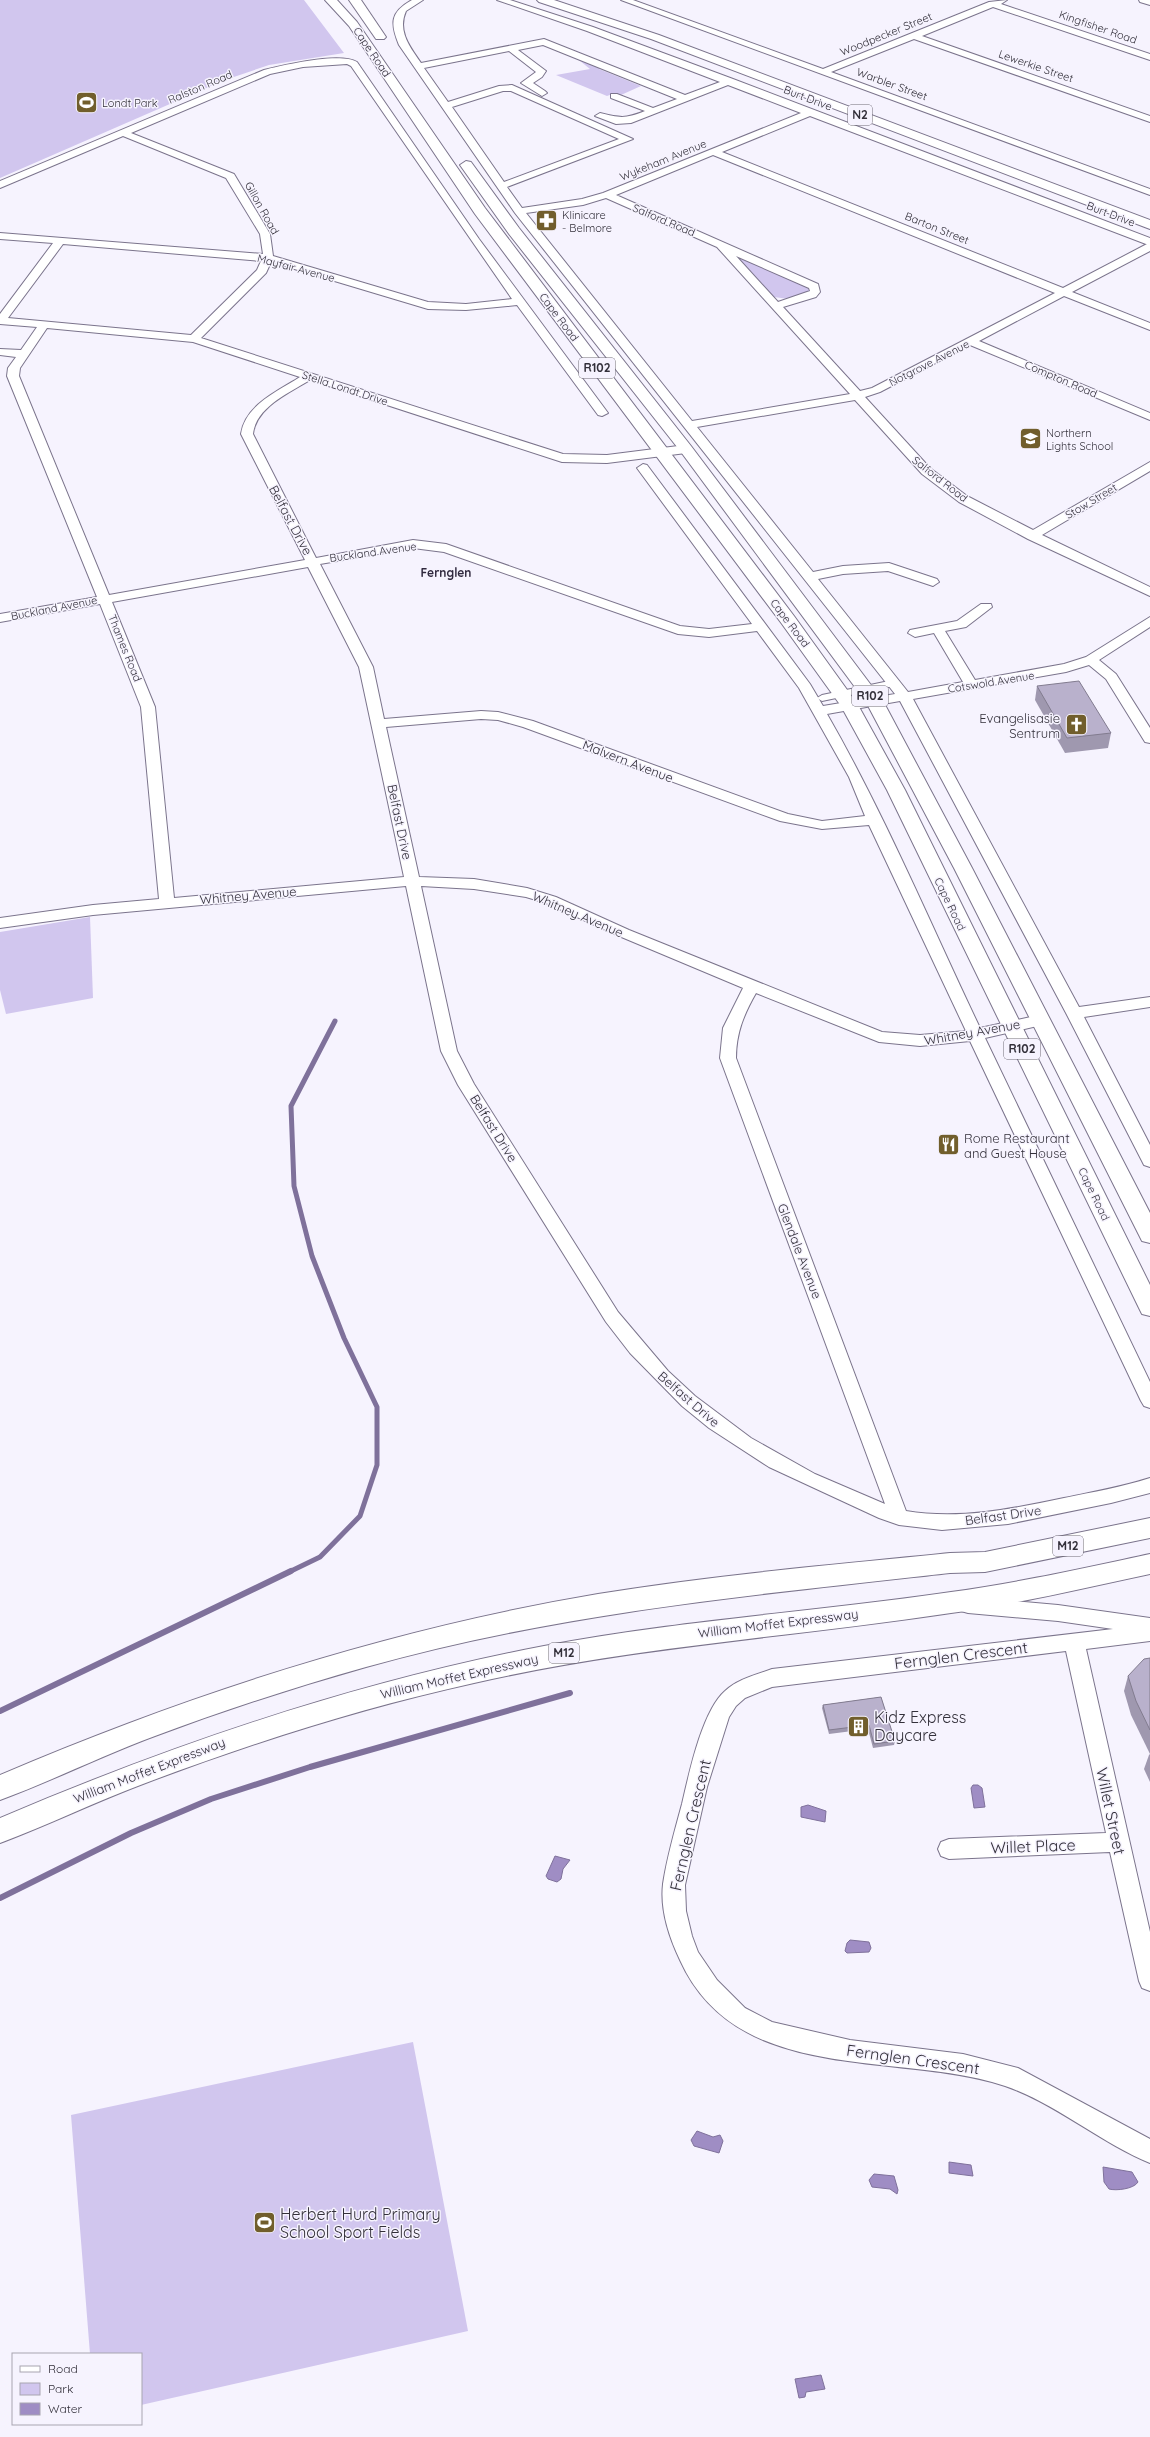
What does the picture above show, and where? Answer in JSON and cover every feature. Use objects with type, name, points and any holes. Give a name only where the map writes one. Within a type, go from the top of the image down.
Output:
[{"type":"main road","name":"Cape Road","points":[[331,0],[353,24],[484,216],[846,700],[896,790],[1150,1308]]},
{"type":"main road","name":"Cape Road","points":[[355,0],[386,46]]},
{"type":"main road","name":"N2","points":[[543,0],[655,37],[1150,225]]},
{"type":"main road","points":[[621,7],[721,48]]},
{"type":"main road","points":[[937,130],[959,139]]},
{"type":"main road","name":"Cape Road","points":[[461,157],[501,214],[686,449],[870,695],[1040,1020],[1150,1236]]},
{"type":"main road","points":[[484,216],[501,214]]},
{"type":"main road","name":"M12","points":[[0,1788],[106,1744],[265,1686],[331,1666],[478,1628],[597,1606],[724,1587],[950,1563],[985,1562],[1150,1528]]},
{"type":"main road","name":"William Moffet Expressway","points":[[0,1831],[62,1803],[192,1753],[341,1704],[434,1680],[546,1656],[662,1638],[950,1603],[1050,1587],[1150,1564]]},
{"type":"street","points":[[419,0],[402,9],[397,24],[398,32],[404,45],[418,66],[501,186],[519,211],[905,697],[1074,1013],[1150,1161]]},
{"type":"street","name":"Burt Drive","points":[[501,0],[590,29],[730,81],[1150,242]]},
{"type":"street","name":"Woodpecker Street","points":[[824,72],[1003,0]]},
{"type":"street","points":[[1143,0],[1150,2]]},
{"type":"street","name":"Kingfisher Road","points":[[992,4],[1150,57]]},
{"type":"street","name":"Warbler Street","points":[[621,7],[824,72],[1150,192]]},
{"type":"street","name":"Lewerkie Street","points":[[914,36],[1150,119]]},
{"type":"street","points":[[418,66],[540,42],[549,43],[686,99]]},
{"type":"street","points":[[510,48],[541,71],[539,75],[526,83],[543,93],[616,121],[631,120],[730,81]]},
{"type":"street","name":"Ralston Road","points":[[0,185],[267,72],[303,64],[349,61]]},
{"type":"street","name":"Cape Road","points":[[349,61],[354,64],[427,174],[517,302],[602,413]]},
{"type":"street","points":[[446,106],[502,88],[512,88],[628,139],[501,186]]},
{"type":"street","points":[[614,96],[653,111]]},
{"type":"street","name":"Wykeham Avenue","points":[[519,211],[583,202],[607,195],[811,112]]},
{"type":"street","name":"Gillon Road","points":[[123,134],[216,167],[230,176],[265,234],[269,244],[268,258]]},
{"type":"street","name":"Barton Street","points":[[714,152],[1150,327]]},
{"type":"street","name":"Salford Road","points":[[607,195],[814,286],[815,292],[812,295],[776,306]]},
{"type":"street","name":"Mayfair Avenue","points":[[0,236],[268,258],[435,308],[459,308],[517,302]]},
{"type":"street","points":[[0,321],[60,241]]},
{"type":"street","name":"Salford Road","points":[[720,244],[910,456],[937,480],[988,514],[1150,592]]},
{"type":"street","name":"Notgrove Avenue","points":[[689,425],[857,396],[876,390],[972,342],[1150,247]]},
{"type":"street","points":[[194,339],[256,277],[268,258]]},
{"type":"street","name":"Stella Londt Drive","points":[[0,321],[194,339],[562,458],[607,459],[686,449]]},
{"type":"street","name":"Thames Road","points":[[44,325],[12,372],[148,707],[167,902]]},
{"type":"street","name":"Compton Road","points":[[972,342],[1150,417]]},
{"type":"street","points":[[0,352],[23,354]]},
{"type":"street","name":"Belfast Drive","points":[[309,376],[254,413],[246,429],[249,440],[362,655],[445,1032],[457,1067],[612,1317],[638,1352],[675,1391],[748,1447],[800,1476],[899,1517],[939,1522],[978,1521],[1088,1500],[1150,1485]]},
{"type":"street","name":"Stow Street","points":[[1032,536],[1150,466]]},
{"type":"street","name":"Cape Road","points":[[643,468],[805,687],[821,704],[856,776],[874,820],[975,1034],[1150,1400]]},
{"type":"street","name":"Buckland Avenue","points":[[0,618],[399,545],[435,546],[678,630],[709,633],[760,627]]},
{"type":"street","points":[[809,576],[843,570],[889,567],[901,569],[933,582]]},
{"type":"street","points":[[915,633],[938,630],[965,623],[986,607]]},
{"type":"street","name":"Cotswold Avenue","points":[[821,704],[870,695],[905,697],[1050,672],[1091,660],[1150,621]]},
{"type":"street","points":[[938,630],[972,685]]},
{"type":"street","points":[[1091,660],[1110,677],[1150,739]]},
{"type":"street","points":[[870,695],[894,683]]},
{"type":"street","name":"Malvern Avenue","points":[[378,723],[481,715],[498,716],[528,724],[748,806],[785,818],[822,825],[874,820]]},
{"type":"street","name":"Whitney Avenue","points":[[0,923],[66,913],[167,902],[412,881],[474,884],[527,892],[551,900],[752,986],[879,1036],[916,1042],[975,1034],[1040,1020]]},
{"type":"street","name":"Glendale Avenue","points":[[752,986],[730,1027],[727,1040],[728,1058],[899,1517]]},
{"type":"street","points":[[1074,1013],[1150,1002]]},
{"type":"street","points":[[950,1603],[1058,1613],[1150,1626]]},
{"type":"street","name":"Fernglen Crescent","points":[[1150,1633],[772,1678],[741,1690],[725,1704],[711,1734],[674,1885],[673,1906],[685,1948],[697,1972],[715,1996],[731,2011],[750,2024],[767,2032],[816,2046],[966,2066],[1001,2073],[1018,2079],[1150,2152]]},
{"type":"street","name":"Willet Street","points":[[1074,1641],[1150,1981]]},
{"type":"street","name":"Willet Place","points":[[949,1849],[1118,1842]]},
{"type":"green space","name":"Londt Park","points":[[0,0],[304,0],[344,53],[269,65],[225,80],[0,178]]},
{"type":"green space","points":[[574,56],[600,67],[599,69],[641,86],[621,95],[615,93],[607,96],[556,75],[590,69]]},
{"type":"green space","points":[[736,255],[809,286],[809,291],[789,299],[774,297]]},
{"type":"green space","points":[[90,917],[93,998],[6,1014],[0,990],[0,932]]},
{"type":"green space","name":"Herbert Hurd Primary School Sport Fields","points":[[413,2042],[468,2331],[142,2405],[142,2353],[90,2353],[71,2115]]},
{"type":"water","points":[[973,1785],[978,1785],[982,1788],[985,1807],[974,1808],[971,1788]]},
{"type":"water","points":[[808,1805],[826,1811],[825,1822],[801,1817],[801,1807]]},
{"type":"water","points":[[555,1856],[570,1860],[563,1869],[561,1879],[557,1882],[548,1879],[546,1876]]},
{"type":"water","points":[[850,1940],[869,1942],[871,1948],[869,1952],[847,1953],[845,1951],[847,1943]]},
{"type":"water","points":[[697,2131],[713,2137],[720,2135],[723,2141],[719,2153],[694,2146],[691,2140]]},
{"type":"water","points":[[949,2162],[971,2165],[973,2176],[949,2173]]},
{"type":"water","points":[[1103,2167],[1132,2172],[1138,2182],[1125,2189],[1109,2189],[1104,2182]]},
{"type":"water","points":[[874,2174],[894,2176],[898,2190],[897,2194],[890,2189],[872,2187],[869,2180]]},
{"type":"water","points":[[821,2375],[825,2389],[806,2392],[805,2397],[799,2398],[795,2379]]},
{"type":"building","points":[[1079,681],[1111,733],[1067,738],[1037,686]]},
{"type":"building","points":[[1150,1658],[1150,1730],[1136,1701],[1128,1676],[1144,1659]]},
{"type":"building","name":"Kidz Express Daycare","points":[[881,1697],[895,1741],[874,1744],[869,1725],[829,1730],[823,1705]]},
{"type":"waterway","points":[[289,1572],[320,1557],[360,1516],[377,1465],[377,1407],[344,1338],[312,1256],[294,1186],[291,1106],[335,1021]]},
{"type":"waterway","points":[[0,1711],[291,1571]]},
{"type":"waterway","points":[[0,1898],[131,1833],[211,1799],[310,1767],[570,1693]]},
{"type":"place","name":"Londt Park","points":[[86,103]]},
{"type":"place","name":"Klinicare - Belmore","points":[[546,221]]},
{"type":"place","name":"Northern Lights School","points":[[1031,439]]},
{"type":"place","name":"Evangelisasie Sentrum","points":[[1076,725]]},
{"type":"place","name":"Rome Restaurant and Guest House","points":[[949,1145]]},
{"type":"place","name":"Kidz Express Daycare","points":[[858,1726]]},
{"type":"place","name":"Herbert Hurd Primary School Sport Fields","points":[[264,2223]]},
{"type":"district","name":"Fernglen","points":[[446,573]]}]
